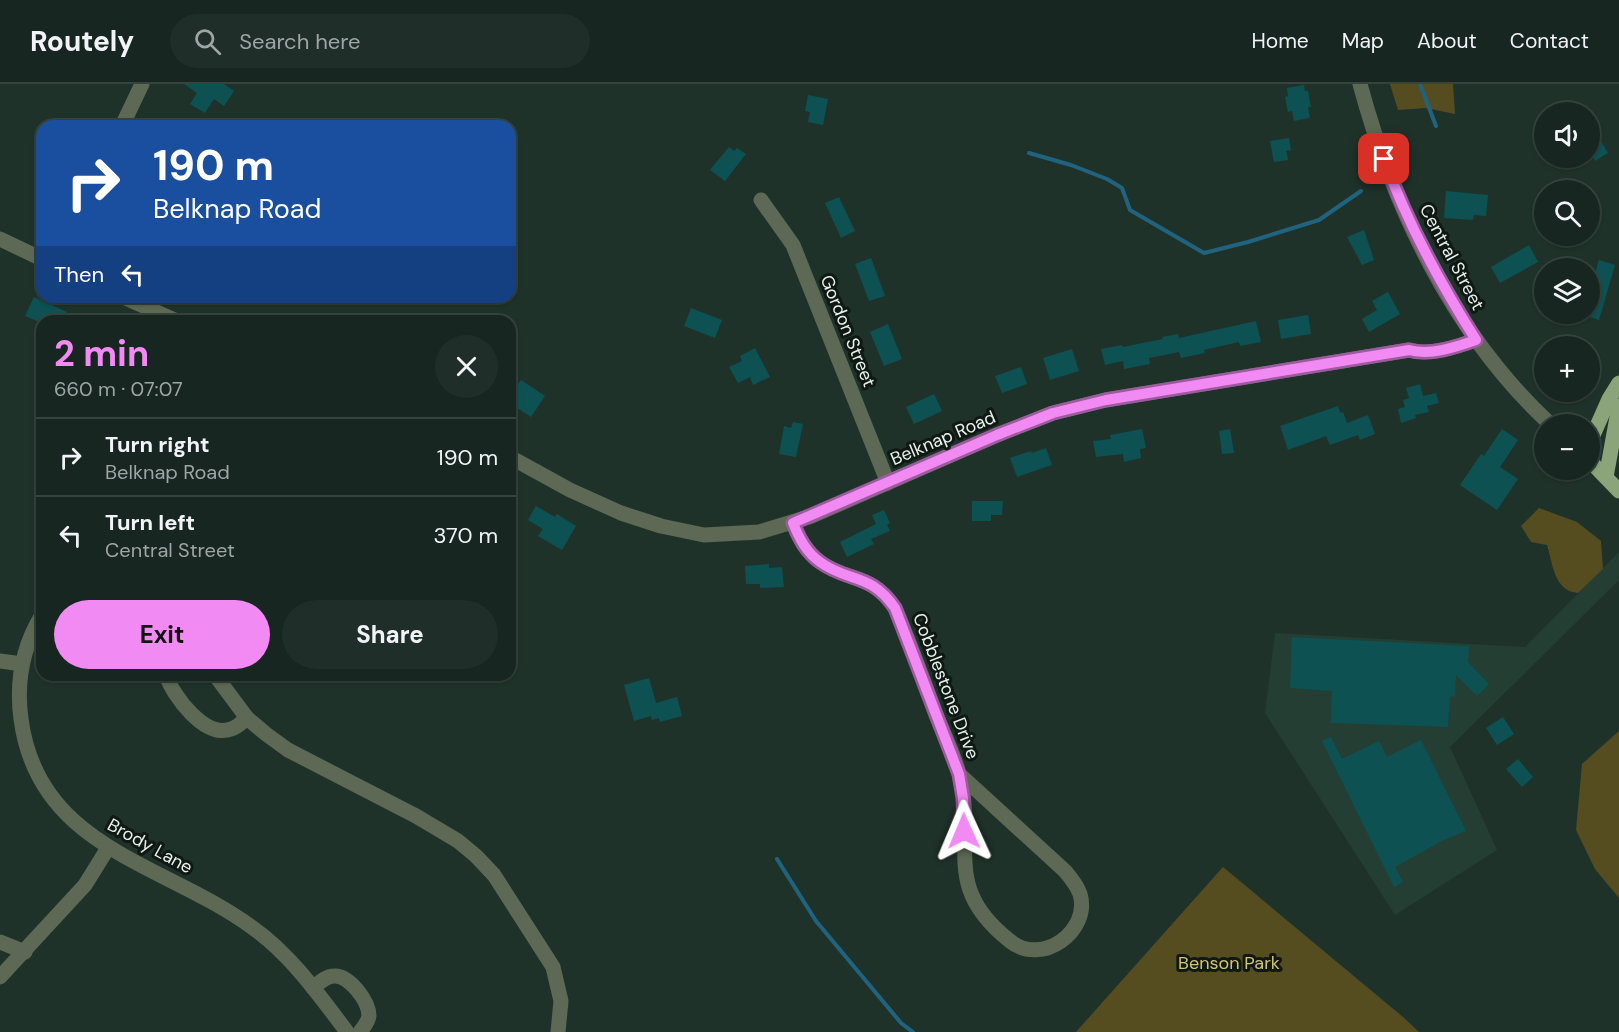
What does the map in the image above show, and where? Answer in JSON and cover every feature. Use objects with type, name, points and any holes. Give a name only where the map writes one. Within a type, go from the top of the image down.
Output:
[{"type":"main road","points":[[1619,384],[1619,397]]},
{"type":"main road","points":[[1600,419],[1619,384]]},
{"type":"main road","points":[[1606,477],[1619,406]]},
{"type":"main road","points":[[1600,471],[1619,491]]},
{"type":"street","points":[[125,120],[142,84]]},
{"type":"street","name":"Central Street","points":[[1360,84],[1378,144],[1401,202],[1436,273],[1476,340],[1515,389],[1540,414]]},
{"type":"street","name":"Gordon Street","points":[[761,200],[793,245],[888,483]]},
{"type":"street","points":[[0,239],[36,256]]},
{"type":"street","points":[[136,303],[164,315]]},
{"type":"street","name":"Belknap Road","points":[[516,460],[570,490],[621,513],[661,526],[704,535],[759,532],[793,523],[1053,413],[1106,400],[1409,350],[1420,353],[1458,347],[1476,340]]},
{"type":"street","name":"Cobblestone Drive","points":[[793,523],[804,545],[819,561],[829,568],[873,584],[895,608],[959,774],[964,805],[965,875],[971,897],[988,920],[1015,945],[1029,950],[1050,948],[1067,936],[1080,916],[1082,904],[1077,888],[1065,871],[959,774]]},
{"type":"street","name":"Brody Lane","points":[[36,626],[30,637],[22,664],[20,713],[34,769],[57,804],[72,820],[108,848],[193,892],[254,928],[285,956],[347,1032]]},
{"type":"street","points":[[0,661],[22,664]]},
{"type":"street","points":[[169,681],[177,698],[204,723],[226,730],[237,726],[247,718]]},
{"type":"street","points":[[219,681],[247,718],[266,735],[288,750],[416,816],[458,841],[476,856],[494,875],[553,967],[561,1001],[558,1032]]},
{"type":"street","points":[[0,977],[85,885],[108,848]]},
{"type":"street","points":[[0,942],[25,952]]},
{"type":"street","points":[[313,988],[332,976],[343,978],[350,983],[365,1002],[369,1012],[367,1022],[360,1032]]},
{"type":"shaded area","points":[[1619,552],[1619,580],[1450,747],[1497,850],[1395,915],[1265,713],[1275,633],[1525,647]]},
{"type":"green space","points":[[1390,84],[1453,84],[1455,114],[1426,108],[1398,110]]},
{"type":"green space","points":[[1539,508],[1577,522],[1601,541],[1603,569],[1578,593],[1570,591],[1559,582],[1547,545],[1531,542],[1521,526]]},
{"type":"green space","points":[[1619,731],[1619,898],[1595,869],[1576,830],[1582,764]]},
{"type":"green space","name":"Benson Park","points":[[1223,867],[1403,1017],[1419,1032],[1076,1032]]},
{"type":"building","points":[[184,84],[224,84],[234,91],[224,106],[214,99],[205,113],[190,104],[197,93]]},
{"type":"building","points":[[1304,85],[1305,91],[1308,91],[1311,107],[1308,107],[1310,118],[1294,121],[1292,111],[1288,112],[1285,97],[1288,96],[1287,88]]},
{"type":"building","points":[[808,95],[828,99],[823,125],[808,122],[810,112],[805,111]]},
{"type":"building","points":[[1289,138],[1291,150],[1286,151],[1288,160],[1274,162],[1270,141]]},
{"type":"building","points":[[1600,139],[1608,153],[1600,158]]},
{"type":"building","points":[[729,147],[734,151],[737,148],[746,154],[725,181],[710,170]]},
{"type":"building","points":[[1446,191],[1488,195],[1486,216],[1474,215],[1473,220],[1444,218]]},
{"type":"building","points":[[839,197],[855,231],[841,238],[825,203]]},
{"type":"building","points":[[1364,230],[1374,260],[1362,265],[1347,237]]},
{"type":"building","points":[[1529,245],[1536,258],[1534,258],[1534,264],[1500,283],[1491,267]]},
{"type":"building","points":[[871,258],[885,296],[869,301],[855,264]]},
{"type":"building","points":[[1600,260],[1615,265],[1600,317]]},
{"type":"building","points":[[1388,292],[1400,314],[1369,332],[1362,319],[1377,310],[1372,301]]},
{"type":"building","points":[[34,297],[36,303],[47,303],[67,312],[65,315],[36,315],[36,321],[25,316]]},
{"type":"building","points":[[691,308],[722,320],[715,338],[684,326]]},
{"type":"building","points":[[1308,315],[1311,334],[1281,339],[1278,320]]},
{"type":"building","points":[[1256,321],[1261,342],[1240,346],[1239,342],[1181,358],[1179,352],[1149,358],[1150,364],[1124,369],[1123,361],[1105,365],[1101,349],[1122,345],[1123,347],[1178,334],[1179,338]]},
{"type":"building","points":[[888,324],[902,359],[884,366],[870,332]]},
{"type":"building","points":[[755,348],[770,377],[753,385],[750,377],[738,383],[729,367],[742,361],[740,356]]},
{"type":"building","points":[[1072,349],[1079,371],[1050,380],[1043,358]]},
{"type":"building","points":[[1021,367],[1027,384],[1002,393],[995,376]]},
{"type":"building","points":[[521,380],[545,396],[531,417],[516,407],[516,387]]},
{"type":"building","points":[[1420,384],[1423,396],[1436,393],[1439,403],[1427,406],[1429,412],[1415,415],[1416,418],[1401,423],[1398,409],[1405,407],[1403,400],[1409,398],[1406,388]]},
{"type":"building","points":[[934,394],[942,411],[914,424],[906,407]]},
{"type":"building","points":[[1338,406],[1347,423],[1368,415],[1375,434],[1360,440],[1358,435],[1330,445],[1326,436],[1288,450],[1280,426]]},
{"type":"building","points":[[793,422],[803,424],[796,457],[779,454],[784,426],[791,428]]},
{"type":"building","points":[[1142,429],[1146,448],[1140,449],[1141,458],[1124,462],[1123,454],[1096,457],[1093,441],[1111,439],[1110,435]]},
{"type":"building","points":[[1230,429],[1234,453],[1222,454],[1219,431]]},
{"type":"building","points":[[1502,429],[1518,440],[1500,467],[1518,479],[1497,510],[1460,485],[1481,454],[1484,456]]},
{"type":"building","points":[[1046,448],[1052,465],[1017,477],[1010,458]]},
{"type":"building","points":[[972,501],[1003,501],[1002,515],[991,515],[991,521],[972,521]]},
{"type":"building","points":[[536,506],[555,517],[557,514],[576,526],[562,550],[538,536],[543,529],[528,520]]},
{"type":"building","points":[[884,510],[890,523],[887,525],[890,531],[871,539],[874,544],[847,557],[840,542],[876,524],[872,515]]},
{"type":"building","points":[[769,564],[769,568],[782,567],[784,587],[760,588],[760,584],[746,584],[745,566]]},
{"type":"building","points":[[1292,637],[1469,646],[1468,662],[1489,684],[1477,696],[1456,675],[1455,697],[1450,696],[1448,727],[1331,723],[1332,691],[1290,688]]},
{"type":"building","points":[[649,678],[656,703],[677,697],[682,716],[660,722],[659,718],[652,720],[651,716],[634,721],[624,685]]},
{"type":"building","points":[[1503,717],[1514,734],[1497,745],[1486,728]]},
{"type":"building","points":[[1331,737],[1342,759],[1379,741],[1387,757],[1421,740],[1466,831],[1444,840],[1395,867],[1403,882],[1394,887],[1322,741]]},
{"type":"building","points":[[1518,759],[1533,777],[1522,787],[1506,769]]},
{"type":"waterway","points":[[1420,84],[1436,126]]},
{"type":"waterway","points":[[1029,153],[1071,165],[1107,179],[1122,188],[1130,210],[1204,253],[1319,220],[1361,191]]},
{"type":"waterway","points":[[777,859],[816,921],[901,1023],[913,1032]]},
{"type":"route","points":[[964,831],[963,798],[959,774],[895,608],[881,590],[873,584],[829,568],[810,554],[793,523],[1053,413],[1106,400],[1409,350],[1420,353],[1458,347],[1476,340],[1458,313],[1413,228],[1384,159]]}]
